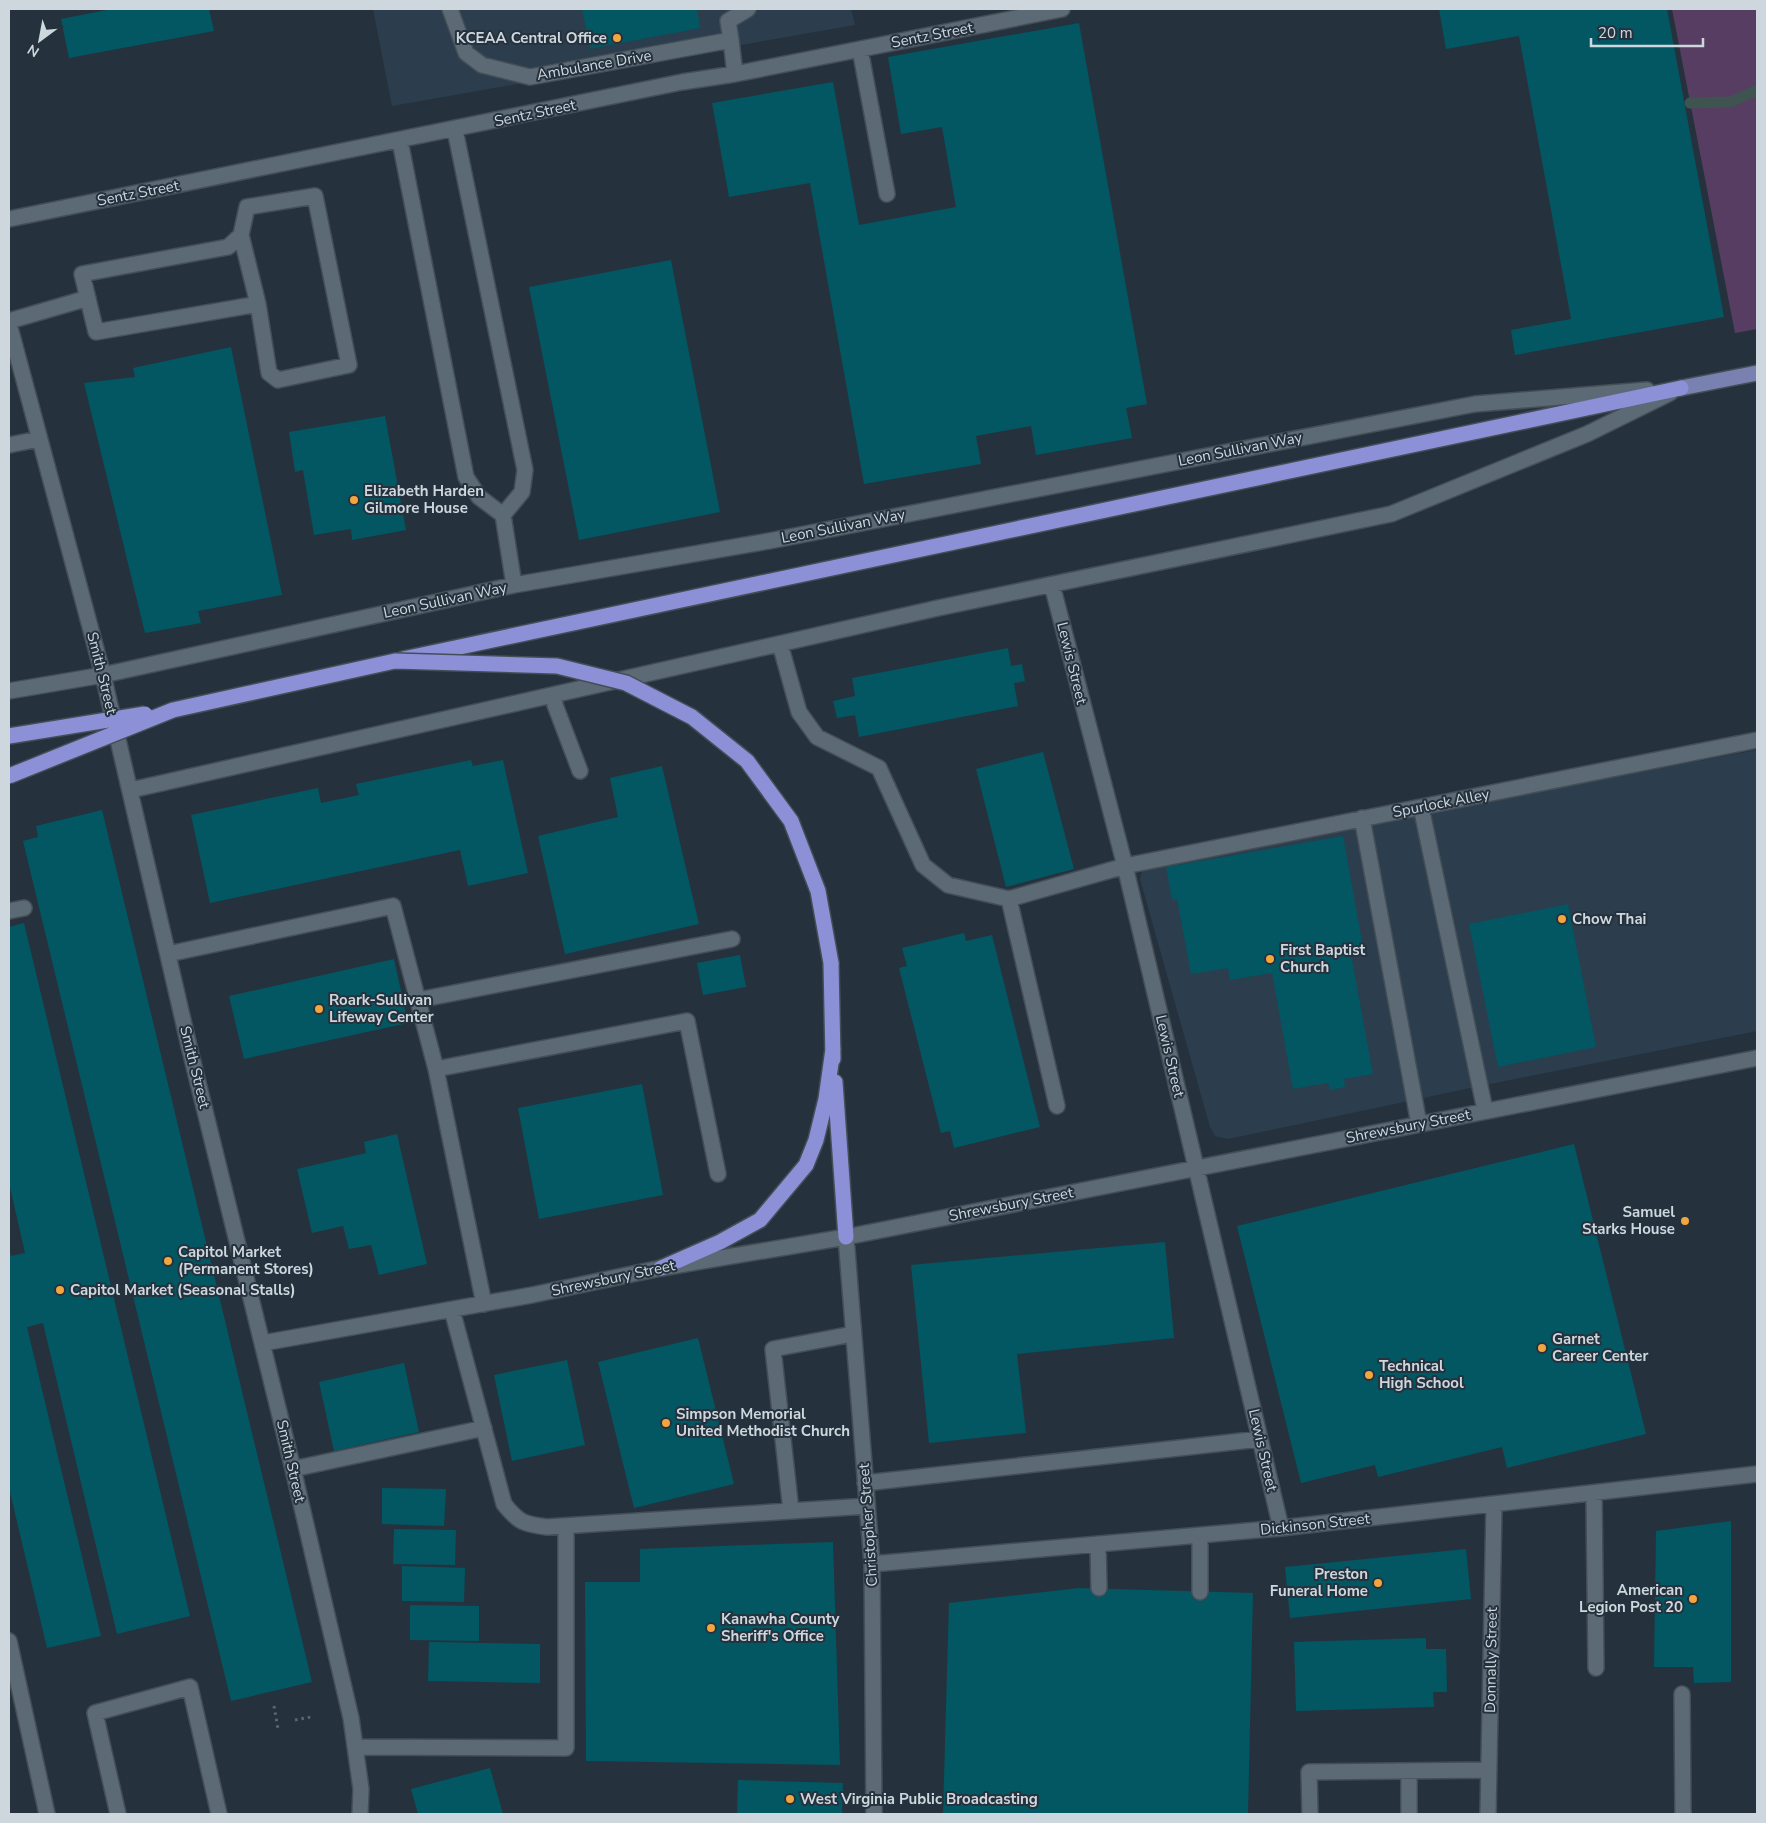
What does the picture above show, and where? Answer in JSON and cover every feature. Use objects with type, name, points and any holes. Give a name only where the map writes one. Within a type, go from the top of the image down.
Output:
[{"type":"highway","points":[[9,736],[173,710],[816,570],[1206,490],[1681,388]]},
{"type":"highway","points":[[395,661],[557,666],[626,683],[692,717],[747,761],[791,821],[818,890],[831,963],[833,1049],[846,1237]]},
{"type":"highway","points":[[9,776],[173,710]]},
{"type":"highway","points":[[661,1268],[720,1242],[760,1220],[806,1165],[816,1140],[826,1099],[833,1049]]},
{"type":"main road","name":"Leon Sullivan Way","points":[[1681,388],[1757,373]]},
{"type":"street","name":"Ambulance Drive","points":[[450,9],[466,53],[482,65],[530,77],[731,40]]},
{"type":"street","points":[[735,74],[728,21],[748,9]]},
{"type":"street","name":"Sentz Street","points":[[9,219],[455,130],[682,82],[735,74],[1062,9]]},
{"type":"street","points":[[860,49],[887,194]]},
{"type":"street","points":[[455,130],[525,470],[522,492],[503,514]]},
{"type":"street","points":[[400,141],[466,477],[479,497],[503,514],[514,585]]},
{"type":"street","points":[[315,196],[349,365],[278,380],[269,373],[258,304],[241,235],[248,207],[315,196]]},
{"type":"street","points":[[241,235],[228,247],[82,274],[96,332],[258,304]]},
{"type":"street","points":[[10,330],[88,298]]},
{"type":"street","name":"Smith Street","points":[[10,330],[103,675],[168,954],[293,1469],[351,1718],[362,1790],[360,1814]]},
{"type":"street","name":"Leon Sullivan Way","points":[[9,691],[103,675],[514,585],[769,541],[1475,404],[1681,388]]},
{"type":"street","name":"Leon Sullivan Way","points":[[131,790],[780,644],[1391,514],[1587,434],[1681,388]]},
{"type":"street","points":[[9,445],[39,439]]},
{"type":"street","name":"Lewis Street","points":[[1052,585],[1125,866],[1281,1528]]},
{"type":"street","points":[[780,644],[799,712],[817,736],[879,768],[923,866],[948,885],[1009,899],[1057,1106]]},
{"type":"street","points":[[554,695],[580,771]]},
{"type":"street","name":"Spurlock Alley","points":[[1009,899],[1125,866],[1757,740]]},
{"type":"street","points":[[1421,807],[1485,1110]]},
{"type":"street","points":[[1362,818],[1419,1124]]},
{"type":"street","points":[[168,954],[393,906],[436,1069],[484,1304]]},
{"type":"street","points":[[418,1000],[732,939]]},
{"type":"street","points":[[436,1069],[687,1021],[718,1174]]},
{"type":"street","name":"Shrewsbury Street","points":[[263,1343],[484,1304],[661,1268],[846,1237],[1197,1166],[1757,1058]]},
{"type":"street","name":"Christopher Street","points":[[846,1237],[872,1564],[874,1814]]},
{"type":"street","points":[[452,1310],[504,1504],[515,1518],[525,1524],[548,1527],[867,1506]]},
{"type":"street","points":[[792,1511],[773,1349],[853,1334]]},
{"type":"street","points":[[293,1469],[484,1428]]},
{"type":"street","points":[[865,1483],[1260,1439]]},
{"type":"street","name":"Dickinson Street","points":[[872,1564],[1281,1528],[1494,1506],[1757,1474]]},
{"type":"street","points":[[1594,1494],[1596,1668]]},
{"type":"street","name":"Donnally Street","points":[[1488,1814],[1494,1506]]},
{"type":"street","points":[[355,1747],[566,1748],[566,1526]]},
{"type":"street","points":[[1200,1536],[1200,1592]]},
{"type":"street","points":[[1098,1544],[1099,1588]]},
{"type":"street","points":[[9,1641],[47,1814]]},
{"type":"street","points":[[118,1814],[94,1713],[190,1688],[219,1814]]},
{"type":"street","points":[[1682,1694],[1683,1814]]},
{"type":"street","points":[[1310,1814],[1309,1772],[1489,1770]]},
{"type":"street","points":[[1408,1771],[1409,1814]]},
{"type":"path","points":[[274,1706],[278,1728]]},
{"type":"path","points":[[295,1720],[311,1717]]},
{"type":"shaded area","points":[[373,9],[851,9],[855,25],[392,106]]},
{"type":"shaded area","points":[[1672,9],[1757,9],[1757,329],[1735,333]]},
{"type":"shaded area","points":[[1757,750],[1757,1031],[1475,1087],[1228,1139],[1215,1136],[1210,1127],[1140,879],[1143,867]]},
{"type":"building","points":[[112,9],[209,9],[214,31],[69,58],[61,19]]},
{"type":"building","name":"KCEAA Central Office","points":[[582,9],[697,9],[700,28],[590,49]]},
{"type":"building","points":[[1439,9],[1667,9],[1724,317],[1515,355],[1511,330],[1571,319],[1519,36],[1446,49]]},
{"type":"building","points":[[1079,23],[1147,404],[1126,408],[1132,438],[1036,455],[1031,426],[976,436],[981,464],[864,484],[810,183],[729,197],[712,103],[833,82],[859,225],[956,207],[942,127],[901,134],[888,57]]},
{"type":"building","points":[[671,260],[720,512],[579,540],[529,287]]},
{"type":"building","points":[[231,347],[282,595],[198,611],[201,623],[145,633],[84,383],[135,377],[133,368]]},
{"type":"building","name":"Elizabeth Harden Gilmore House","points":[[385,416],[406,530],[352,540],[351,529],[314,535],[303,470],[295,472],[289,432]]},
{"type":"building","points":[[1008,648],[1011,666],[1022,664],[1025,681],[1014,683],[1018,706],[859,737],[855,715],[837,718],[833,701],[855,696],[852,678]]},
{"type":"building","points":[[1043,752],[1074,869],[1006,887],[976,769]]},
{"type":"building","points":[[471,760],[473,766],[503,760],[528,873],[468,886],[460,850],[210,903],[191,815],[318,788],[321,803],[359,795],[356,784]]},
{"type":"building","points":[[662,766],[699,924],[565,954],[538,836],[618,817],[610,778]]},
{"type":"building","name":"Capitol Market (Permanent Stores)","points":[[102,810],[312,1682],[231,1701],[23,841],[38,837],[36,826]]},
{"type":"building","name":"First Baptist Church","points":[[1343,836],[1363,947],[1350,949],[1373,1074],[1344,1079],[1345,1087],[1330,1090],[1328,1083],[1293,1089],[1272,973],[1230,980],[1228,968],[1191,974],[1177,899],[1172,900],[1166,867]]},
{"type":"building","points":[[1568,904],[1596,1047],[1498,1067],[1469,924]]},
{"type":"building","name":"Capitol Market (Seasonal Stalls)","points":[[24,923],[190,1616],[117,1634],[43,1323],[27,1327],[101,1636],[47,1648],[9,1488],[9,1250],[11,1256],[25,1253],[9,1183],[9,927]]},
{"type":"building","points":[[964,933],[966,941],[992,935],[1040,1127],[954,1148],[950,1131],[941,1133],[899,968],[907,966],[902,948]]},
{"type":"building","points":[[740,955],[746,987],[703,995],[697,963]]},
{"type":"building","name":"Roark-Sullivan Lifeway Center","points":[[394,959],[408,1023],[244,1059],[229,996]]},
{"type":"building","points":[[642,1084],[663,1195],[539,1219],[518,1108]]},
{"type":"building","points":[[397,1134],[427,1264],[379,1275],[371,1245],[349,1249],[343,1226],[312,1233],[297,1169],[366,1153],[364,1142]]},
{"type":"building","points":[[1574,1144],[1646,1434],[1507,1468],[1502,1447],[1378,1477],[1375,1465],[1301,1483],[1237,1226]]},
{"type":"building","points":[[1165,1242],[1174,1338],[1017,1354],[1026,1433],[929,1443],[911,1265]]},
{"type":"building","name":"Simpson Memorial United Methodist Church","points":[[698,1338],[734,1484],[634,1508],[598,1362]]},
{"type":"building","points":[[567,1360],[585,1445],[512,1461],[494,1375]]},
{"type":"building","points":[[404,1363],[419,1432],[334,1451],[319,1382]]},
{"type":"building","points":[[382,1488],[446,1489],[444,1526],[382,1524]]},
{"type":"building","name":"American Legion Post 20","points":[[1731,1521],[1731,1682],[1694,1683],[1693,1667],[1654,1667],[1656,1531]]},
{"type":"building","points":[[394,1529],[456,1530],[455,1565],[393,1564]]},
{"type":"building","name":"Kanawha County Sheriff's Office","points":[[833,1542],[840,1765],[586,1761],[585,1582],[640,1582],[640,1549]]},
{"type":"building","name":"Preston Funeral Home","points":[[1466,1549],[1471,1599],[1290,1618],[1285,1567]]},
{"type":"building","points":[[402,1566],[465,1568],[464,1602],[402,1601]]},
{"type":"building","points":[[1079,1588],[1253,1593],[1248,1814],[943,1814],[949,1603]]},
{"type":"building","points":[[410,1605],[479,1606],[479,1641],[410,1640]]},
{"type":"building","points":[[1426,1638],[1426,1649],[1446,1649],[1447,1692],[1433,1692],[1434,1707],[1296,1711],[1294,1642]]},
{"type":"building","points":[[429,1642],[540,1644],[540,1683],[428,1681]]},
{"type":"building","points":[[490,1768],[503,1814],[418,1814],[411,1789]]},
{"type":"building","name":"West Virginia Public Broadcasting","points":[[738,1780],[843,1783],[842,1814],[737,1814]]},
{"type":"waterway","points":[[1690,103],[1731,102],[1757,90]]},
{"type":"place","name":"KCEAA Central Office","points":[[617,38]]},
{"type":"place","name":"Elizabeth Harden Gilmore House","points":[[354,500]]},
{"type":"place","name":"Chow Thai","points":[[1562,919]]},
{"type":"place","name":"First Baptist Church","points":[[1270,959]]},
{"type":"place","name":"Roark-Sullivan Lifeway Center","points":[[319,1009]]},
{"type":"place","name":"Samuel Starks House","points":[[1685,1221]]},
{"type":"place","name":"Capitol Market (Permanent Stores)","points":[[168,1261]]},
{"type":"place","name":"Capitol Market (Seasonal Stalls)","points":[[60,1290]]},
{"type":"place","name":"Garnet Career Center","points":[[1542,1348]]},
{"type":"place","name":"Technical High School","points":[[1369,1375]]},
{"type":"place","name":"Simpson Memorial United Methodist Church","points":[[666,1423]]},
{"type":"place","name":"Preston Funeral Home","points":[[1378,1583]]},
{"type":"place","name":"American Legion Post 20","points":[[1693,1599]]},
{"type":"place","name":"Kanawha County Sheriff's Office","points":[[711,1628]]},
{"type":"place","name":"West Virginia Public Broadcasting","points":[[790,1799]]}]
